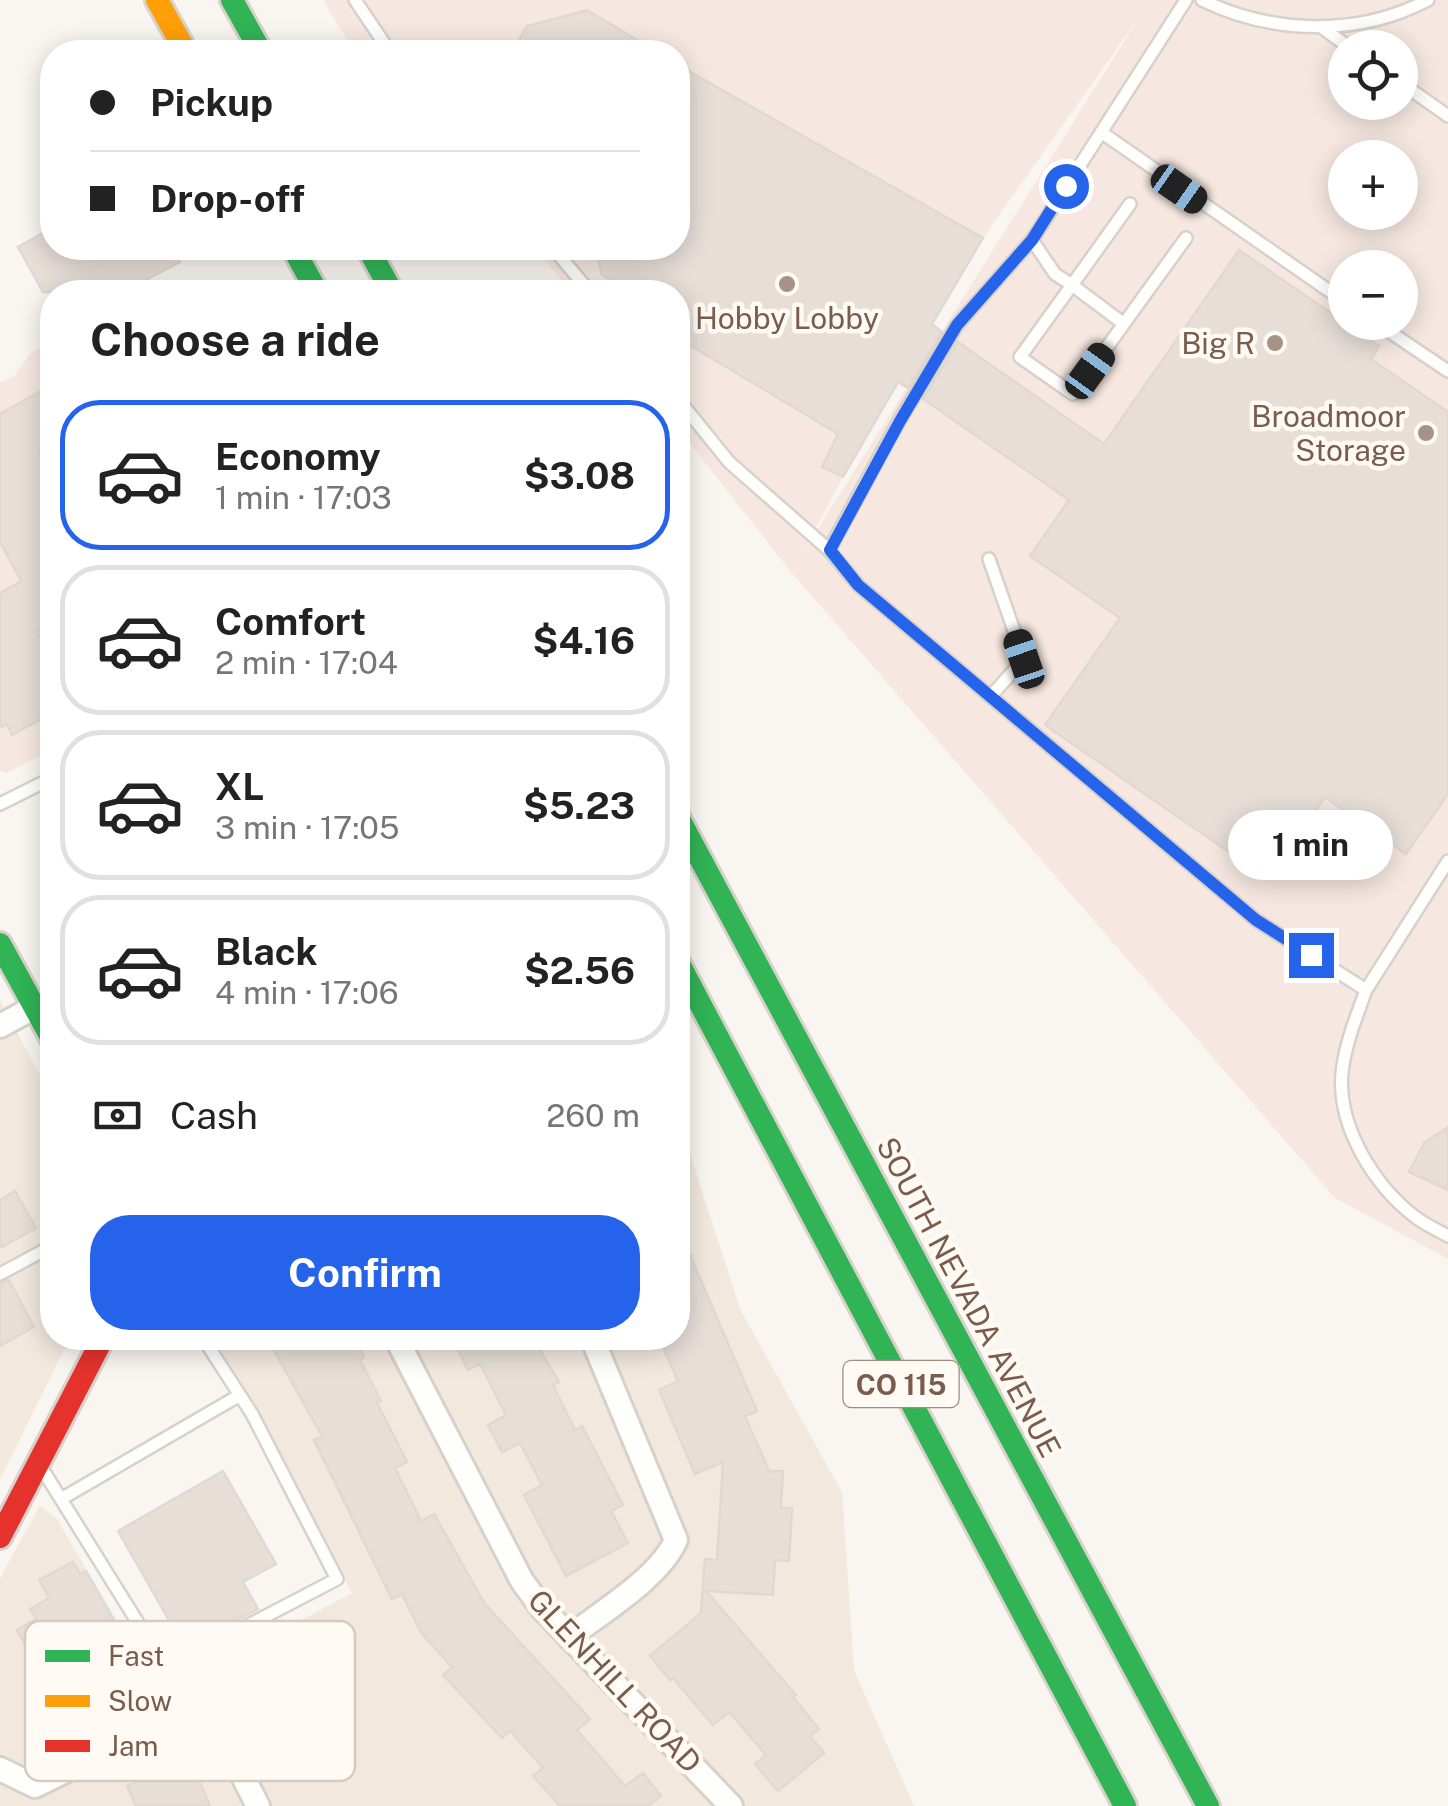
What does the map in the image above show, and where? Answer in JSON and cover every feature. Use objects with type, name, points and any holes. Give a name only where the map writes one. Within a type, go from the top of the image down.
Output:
[{"type":"main road","points":[[157,0],[179,40]]},
{"type":"main road","points":[[232,0],[254,40]]},
{"type":"main road","name":"SOUTH NEVADA AVENUE","points":[[690,840],[1208,1806]]},
{"type":"main road","points":[[0,944],[40,1016]]},
{"type":"main road","name":"CO 115","points":[[690,985],[1125,1806]]},
{"type":"main road","points":[[0,1537],[97,1350]]},
{"type":"main road","points":[[1022,1462],[1234,1806]]},
{"type":"street","points":[[0,1026],[35,1007]]},
{"type":"street","name":"GLENHILL ROAD","points":[[402,1350],[522,1580],[570,1637],[731,1806]]},
{"type":"street","points":[[570,1637],[656,1569],[670,1556],[676,1540],[597,1350]]},
{"type":"street","points":[[0,1769],[25,1781]]},
{"type":"street","points":[[245,1781],[258,1806]]},
{"type":"lane","points":[[356,0],[382,40]]},
{"type":"lane","points":[[830,550],[957,325],[1032,240],[1186,0]]},
{"type":"lane","points":[[1202,0],[1256,20],[1324,29],[1386,17],[1428,0]]},
{"type":"lane","points":[[1324,29],[1328,32]]},
{"type":"lane","points":[[1418,95],[1448,116]]},
{"type":"lane","points":[[1101,132],[1328,290]]},
{"type":"lane","points":[[1130,204],[1020,356],[1073,394],[1186,238]]},
{"type":"lane","points":[[1032,240],[1055,274],[1124,324]]},
{"type":"lane","points":[[562,260],[580,280]]},
{"type":"lane","points":[[1402,340],[1448,371]]},
{"type":"lane","points":[[690,415],[729,462],[830,550],[858,585],[1256,920],[1366,990]]},
{"type":"lane","points":[[989,560],[1024,659],[990,696]]},
{"type":"lane","points":[[0,804],[40,784]]},
{"type":"lane","points":[[1448,861],[1366,990],[1348,1039],[1342,1078],[1346,1117],[1382,1186],[1415,1218],[1448,1236]]},
{"type":"lane","points":[[0,1274],[40,1252]]},
{"type":"lane","points":[[211,1350],[240,1395],[337,1579],[256,1621]]},
{"type":"lane","points":[[61,1499],[240,1395]]},
{"type":"lane","points":[[38,1464],[137,1621]]},
{"type":"shaded area","points":[[323,0],[1448,0],[1448,1259],[1335,1198],[791,572],[690,443],[690,280],[561,280],[545,260],[690,260],[690,40],[347,40]],"holes":[[[1135,23],[802,554],[983,238]]]},
{"type":"shaded area","points":[[40,348],[40,755],[7,773],[0,771],[0,383],[14,376],[31,353]]},
{"type":"shaded area","points":[[0,1000],[40,1075],[40,1350],[64,1350],[0,1479]]},
{"type":"shaded area","points":[[690,1154],[741,1311],[842,1492],[854,1670],[914,1806],[0,1806],[0,1578],[40,1506],[56,1518],[117,1621],[25,1621],[25,1781],[355,1781],[355,1621],[300,1621],[352,1593],[220,1350],[690,1350]]},
{"type":"building","points":[[587,10],[637,40],[519,40],[527,26]]},
{"type":"building","name":"Hobby Lobby","points":[[690,72],[983,238],[932,324],[942,332],[908,388],[898,382],[843,477],[822,467],[838,434],[690,345],[690,280],[611,280],[602,275],[598,260],[690,260]]},
{"type":"building","points":[[40,235],[40,260],[180,262],[146,280],[40,280],[40,287],[18,247]]},
{"type":"building","points":[[1239,250],[1328,311],[1328,340],[1370,340],[1379,346],[1371,359],[1448,412],[1448,794],[1406,854],[1325,797],[1268,879],[1045,725],[1120,618],[1030,556],[1069,500],[923,399],[958,342],[1104,444]]},
{"type":"building","points":[[40,392],[40,720],[12,735],[7,724],[0,728],[0,593],[21,581],[0,542],[0,414]]},
{"type":"building","points":[[1448,1127],[1448,1190],[1409,1172],[1424,1143]]},
{"type":"building","points":[[15,1191],[36,1228],[0,1248],[0,1200]]},
{"type":"building","points":[[690,1255],[757,1411],[745,1416],[769,1471],[783,1471],[781,1508],[792,1508],[789,1561],[775,1560],[773,1595],[706,1591],[796,1695],[793,1697],[819,1729],[810,1736],[824,1753],[778,1791],[755,1764],[766,1755],[729,1712],[713,1725],[650,1656],[701,1613],[705,1559],[717,1560],[723,1462],[695,1474],[659,1390],[678,1381],[664,1350],[690,1350]]},
{"type":"building","points":[[9,1280],[34,1327],[0,1346],[0,1283]]},
{"type":"building","points":[[274,1350],[360,1350],[364,1357],[360,1360],[381,1401],[377,1403],[407,1462],[395,1468],[421,1521],[434,1514],[485,1604],[590,1719],[577,1730],[625,1786],[643,1773],[661,1796],[648,1806],[560,1806],[533,1776],[543,1768],[510,1731],[502,1738],[443,1675],[452,1667],[422,1634],[402,1594],[392,1599],[314,1440],[322,1436]]},
{"type":"building","points":[[458,1350],[540,1350],[559,1382],[553,1385],[575,1430],[582,1426],[623,1505],[611,1511],[628,1543],[566,1576],[524,1495],[542,1485],[520,1443],[502,1452],[488,1425],[506,1415],[480,1364],[468,1370]]},
{"type":"building","points":[[223,1471],[276,1564],[243,1582],[258,1609],[236,1621],[170,1621],[118,1531]]},
{"type":"building","points":[[73,1562],[80,1574],[86,1571],[114,1621],[33,1621],[36,1619],[30,1609],[49,1598],[39,1580]]},
{"type":"building","points":[[25,1625],[25,1645],[17,1630]]},
{"type":"building","points":[[138,1781],[199,1781],[210,1806],[136,1806],[127,1786]]},
{"type":"traffic: fast","points":[[232,0],[254,40]]},
{"type":"traffic: fast","points":[[300,260],[310,280]]},
{"type":"traffic: fast","points":[[375,260],[385,280]]},
{"type":"traffic: fast","points":[[690,839],[1208,1806]]},
{"type":"traffic: fast","points":[[0,944],[40,1017]]},
{"type":"traffic: fast","points":[[690,985],[1125,1806]]},
{"type":"traffic: slow","points":[[157,0],[179,40]]},
{"type":"traffic: jam","points":[[0,1537],[97,1350]]},
{"type":"place","name":"Hobby Lobby","points":[[787,284]]},
{"type":"place","name":"Big R","points":[[1275,343]]},
{"type":"place","name":"Broadmoor Storage","points":[[1426,433]]},
{"type":"route","points":[[1066,186],[1032,240],[957,325],[830,550],[858,585],[1256,920],[1311,955]]}]
